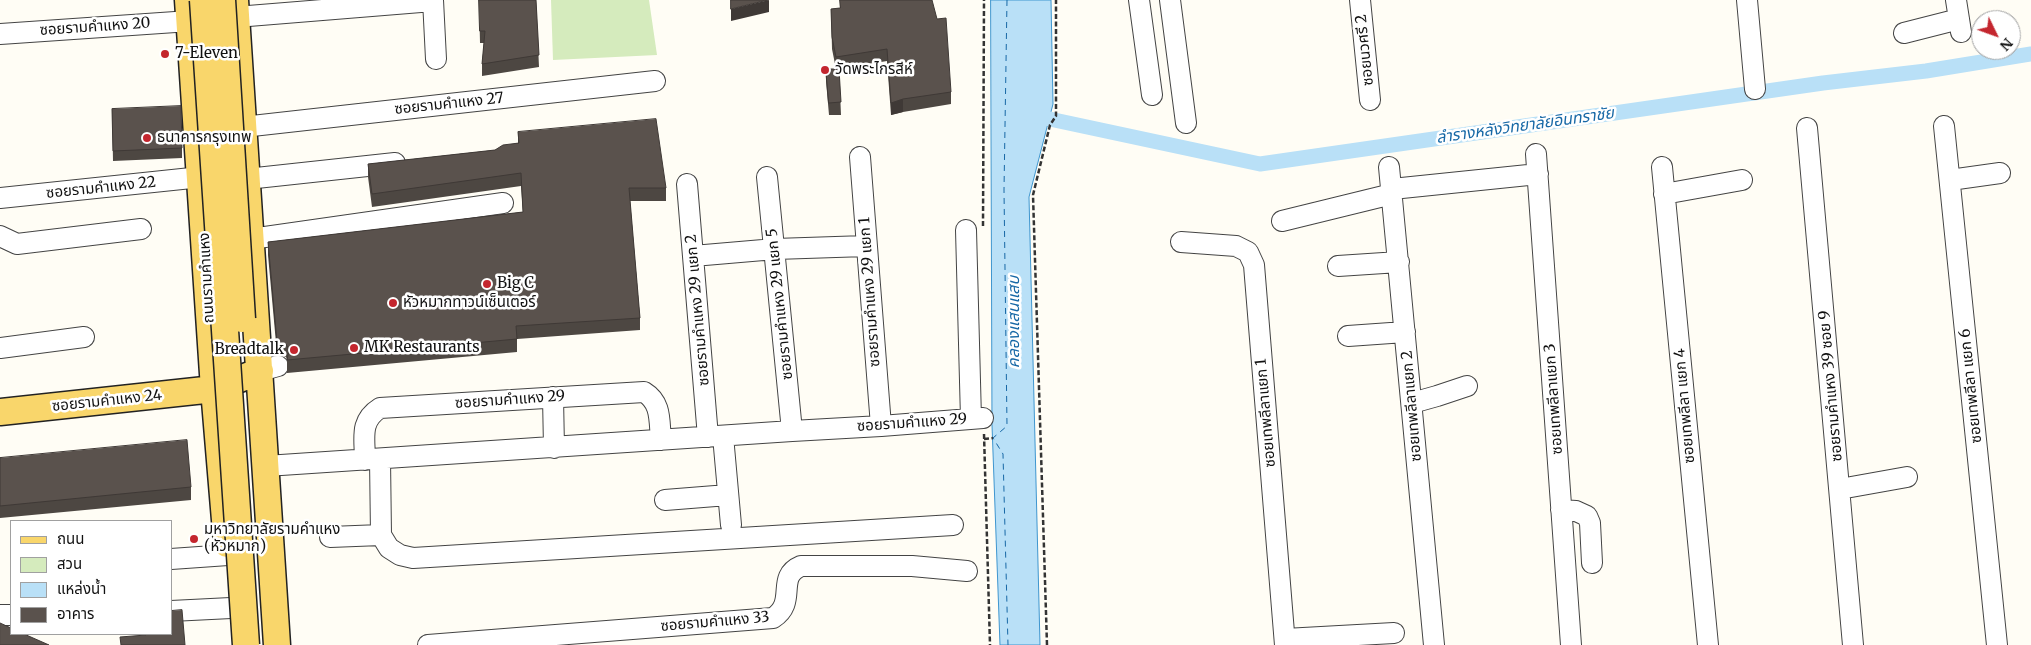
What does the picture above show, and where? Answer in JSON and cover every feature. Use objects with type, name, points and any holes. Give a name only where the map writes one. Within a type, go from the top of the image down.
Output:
[{"type":"main road","points":[[231,6],[239,61],[251,239],[269,369],[266,466],[277,645]]},
{"type":"main road","points":[[231,6],[264,645]]},
{"type":"main road","name":"ถนนรามคำแหง","points":[[194,7],[193,65],[233,645]]},
{"type":"main road","name":"ถนนรามคำแหง","points":[[194,7],[246,645]]},
{"type":"main road","points":[[193,65],[239,61]]},
{"type":"main road","name":"ซอยรามคำแหง 24","points":[[0,412],[214,389],[269,369]]},
{"type":"street","points":[[231,6],[433,0],[436,59]]},
{"type":"street","points":[[1139,0],[1152,95]]},
{"type":"street","points":[[1170,0],[1186,123]]},
{"type":"street","name":"ซอยนวศรี 2","points":[[1360,0],[1370,100]]},
{"type":"street","points":[[1747,0],[1755,90]]},
{"type":"street","name":"ซอยรามคำแหง 20","points":[[0,34],[194,7]]},
{"type":"street","points":[[1904,33],[1959,17]]},
{"type":"street","name":"ซอยรามคำแหง 27","points":[[244,127],[655,81]]},
{"type":"street","name":"ซอยเทพลีลา แยก 6","points":[[1944,126],[1997,645]]},
{"type":"street","name":"ซอยรามคำแหง 39 ซอย 9","points":[[1808,128],[1853,645]]},
{"type":"street","name":"ซอยเทพลีลาแยก 3","points":[[1536,154],[1571,645]]},
{"type":"street","name":"ซอยรามคำแหง 29 แยก 1","points":[[860,157],[881,426]]},
{"type":"street","points":[[247,179],[414,160]]},
{"type":"street","name":"ซอยเทพลีลาแยก 2","points":[[1389,167],[1434,645]]},
{"type":"street","name":"ซอยเทพลีลา แยก 4","points":[[1662,167],[1708,645]]},
{"type":"street","points":[[1950,180],[2000,173]]},
{"type":"street","points":[[1282,221],[1392,191],[1538,174]]},
{"type":"street","name":"ซอยรามคำแหง 22","points":[[0,198],[201,177]]},
{"type":"street","name":"ซอยรามคำแหง 29 แยก 5","points":[[767,177],[776,249],[792,431]]},
{"type":"street","points":[[1664,194],[1742,180]]},
{"type":"street","name":"ซอยรามคำแหง 29 แยก 2","points":[[687,184],[716,437],[728,494],[731,525]]},
{"type":"street","points":[[251,239],[503,204]]},
{"type":"street","points":[[0,236],[17,244],[141,230]]},
{"type":"street","name":"ซอยรามคำแหง 29","points":[[266,466],[881,426],[977,418],[966,230]]},
{"type":"street","name":"ซอยเทพลีลาแยก 1","points":[[1181,242],[1236,246],[1248,252],[1254,265],[1285,642]]},
{"type":"street","points":[[694,256],[776,249],[866,246]]},
{"type":"street","points":[[1338,266],[1399,262]]},
{"type":"street","points":[[1348,336],[1405,332]]},
{"type":"street","points":[[0,348],[84,337]]},
{"type":"street","points":[[1412,403],[1467,386]]},
{"type":"street","name":"ซอยรามคำแหง 29","points":[[373,460],[365,423],[370,414],[380,408],[644,392],[652,397],[657,404],[661,440]]},
{"type":"street","points":[[553,397],[554,448]]},
{"type":"street","points":[[373,460],[381,535],[389,548],[400,555],[413,558],[953,525]]},
{"type":"street","points":[[1840,489],[1907,476]]},
{"type":"street","points":[[665,500],[728,494]]},
{"type":"street","points":[[1561,510],[1576,511],[1587,516],[1590,523],[1592,563]]},
{"type":"street","points":[[330,537],[381,535]]},
{"type":"street","points":[[172,559],[228,556]]},
{"type":"street","name":"ซอยรามคำแหง 33","points":[[428,645],[774,618],[782,612],[787,600],[787,579],[794,569],[801,566],[912,566],[967,571]]},
{"type":"street","points":[[172,611],[231,608]]},
{"type":"street","points":[[1285,642],[1394,633]]},
{"type":"path","points":[[1047,645],[1033,195],[1050,125],[1056,116],[1056,0]]},
{"type":"path","points":[[984,439],[993,438]]},
{"type":"green space","points":[[551,0],[649,0],[657,55],[553,60]]},
{"type":"water","name":"คลองแสนแสบ","points":[[991,0],[1051,0],[1053,104],[1029,197],[1040,645],[1000,645],[992,425]]},
{"type":"building","points":[[479,0],[536,0],[539,55],[482,64],[485,31],[480,31]]},
{"type":"building","points":[[731,0],[768,0],[731,9]]},
{"type":"building","points":[[840,0],[932,0],[937,19],[946,18],[951,92],[903,99],[891,103],[887,49],[836,57],[832,37],[831,9],[840,8]]},
{"type":"building","points":[[826,69],[839,69],[841,102],[829,103]]},
{"type":"building","name":"ธนาคารกรุงเทพ","points":[[181,106],[182,148],[113,151],[112,109]]},
{"type":"building","points":[[656,119],[666,188],[629,188],[640,318],[516,326],[517,339],[287,360],[289,350],[286,344],[277,342],[268,242],[523,212],[521,173],[372,194],[368,164],[495,150],[503,145],[519,143],[518,132]]},
{"type":"building","points":[[187,440],[191,487],[0,506],[0,458]]},
{"type":"building","points":[[182,610],[185,645],[121,645],[120,637],[172,635],[172,611]]},
{"type":"building","points":[[0,623],[10,628],[10,635],[26,635],[49,645],[0,645]]},
{"type":"waterway","name":"ลำรางหลังวิทยาลัยอินทราชัย","points":[[1031,115],[1260,164],[1823,83],[1926,71],[2031,54]]},
{"type":"ferry route","points":[[1007,0],[1004,190],[1007,426],[993,438],[1003,454],[1008,645]]},
{"type":"place","name":"7-Eleven","points":[[165,54]]},
{"type":"place","name":"วัดพระไกรสีห์","points":[[825,70]]},
{"type":"place","name":"ธนาคารกรุงเทพ","points":[[147,138]]},
{"type":"place","name":"Big C","points":[[487,284]]},
{"type":"place","name":"หัวหมากทาวน์เซ็นเตอร์","points":[[393,303]]},
{"type":"place","name":"MK Restaurants","points":[[354,348]]},
{"type":"place","name":"Breadtalk","points":[[294,350]]},
{"type":"place","name":"มหาวิทยาลัยรามคำแหง (หัวหมาก)","points":[[194,539]]}]
